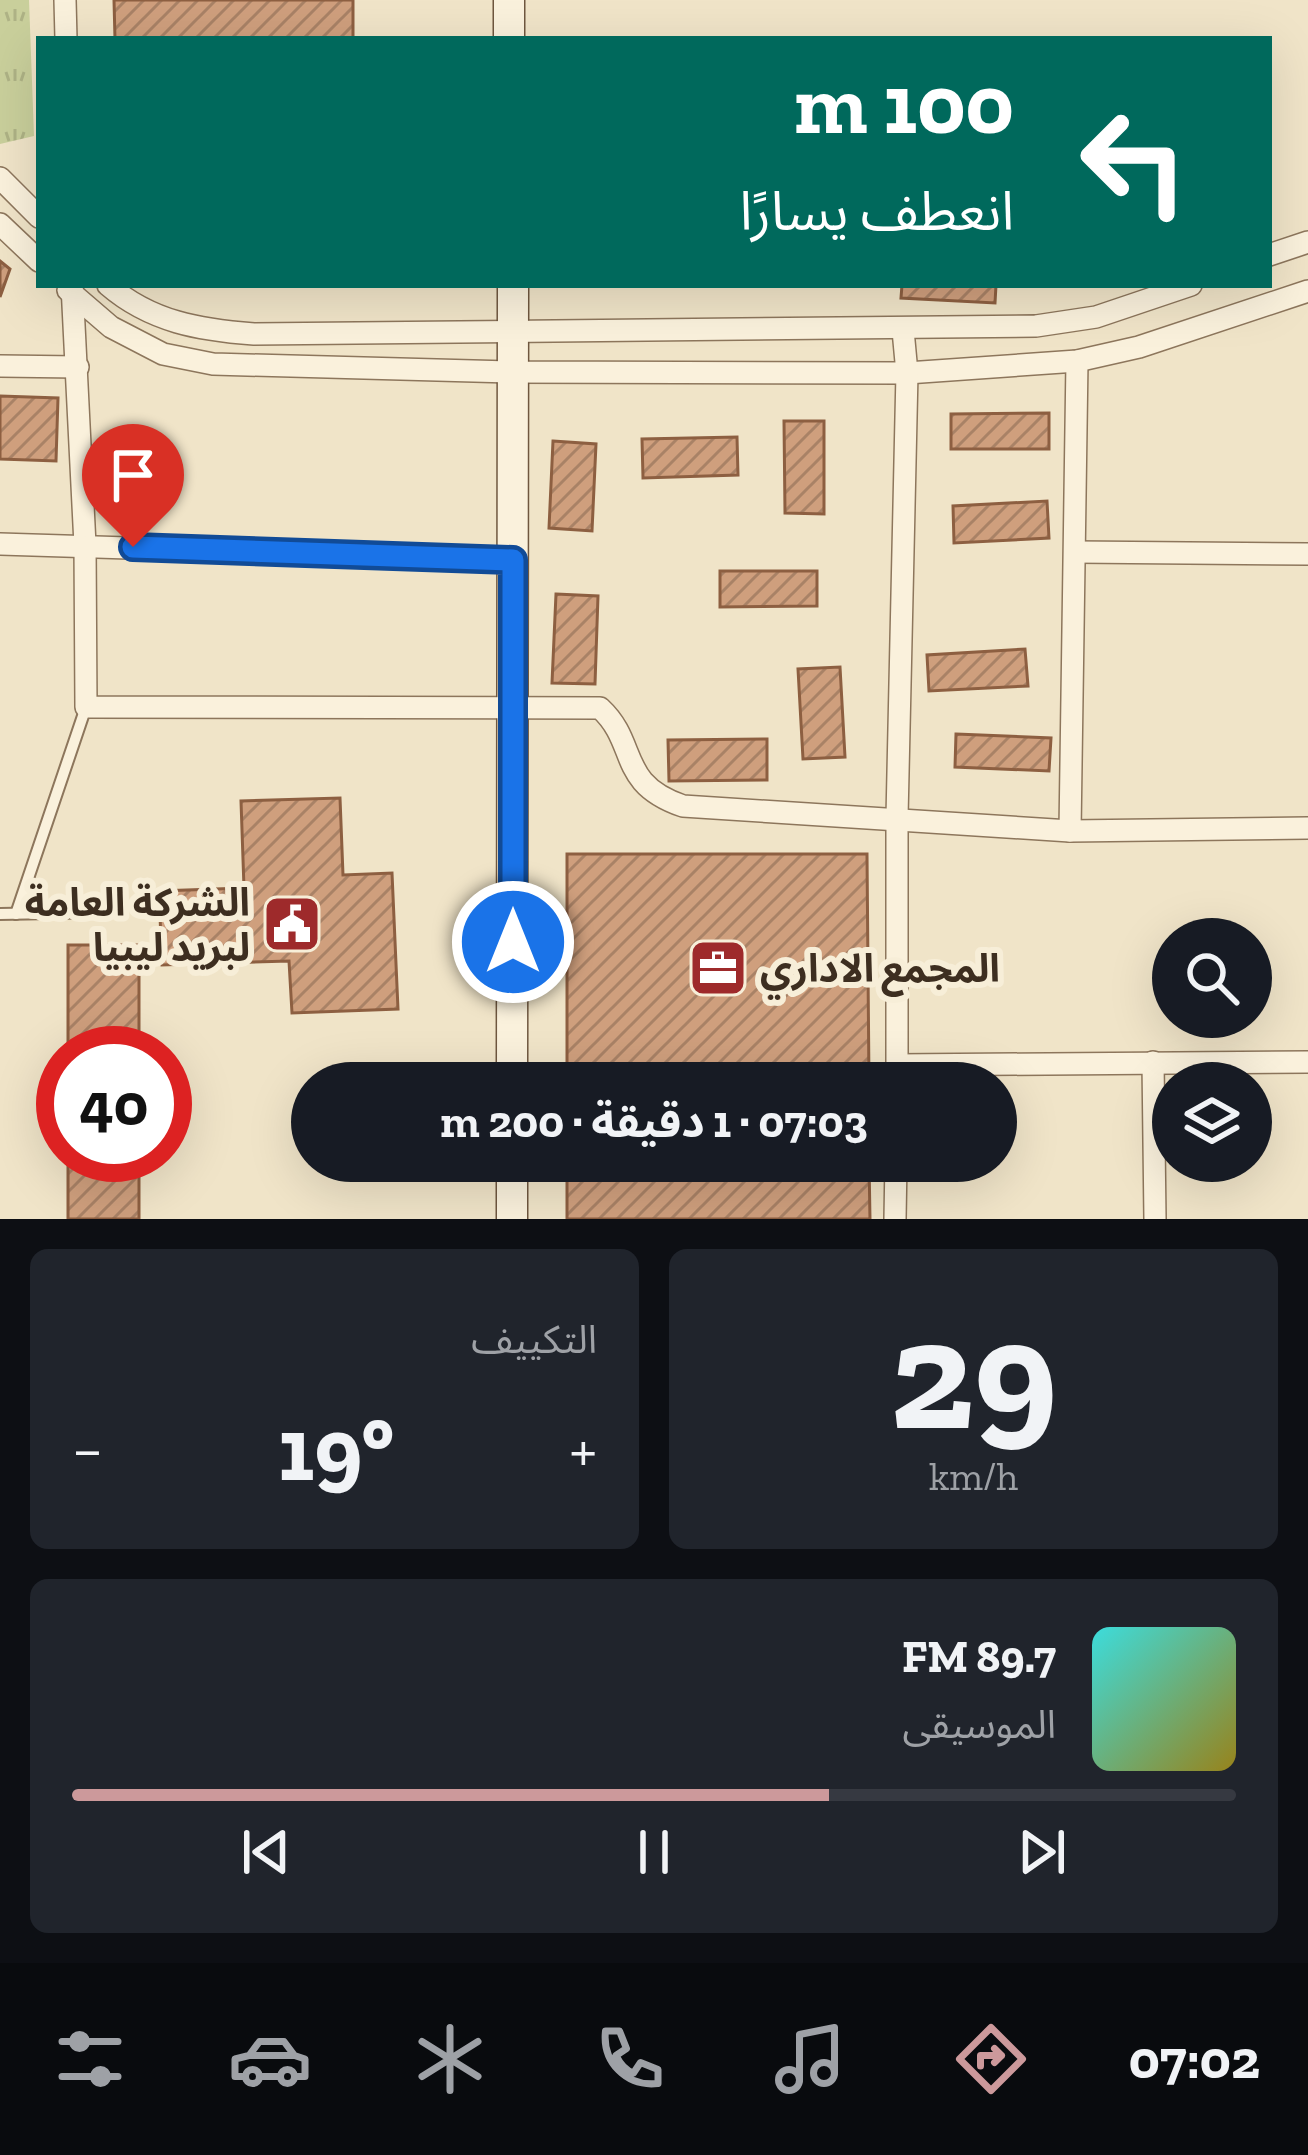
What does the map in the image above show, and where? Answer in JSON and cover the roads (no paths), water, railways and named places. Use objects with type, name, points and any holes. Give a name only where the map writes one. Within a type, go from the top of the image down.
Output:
[{"type":"street","points":[[65,0],[66,36]]},
{"type":"street","points":[[508,0],[509,36]]},
{"type":"street","points":[[0,178],[36,214]]},
{"type":"street","points":[[0,224],[36,258]]},
{"type":"street","points":[[1272,254],[1308,242]]},
{"type":"street","points":[[69,288],[78,367],[86,545],[86,707],[600,708],[612,719],[636,773],[656,797],[682,806],[1070,831],[1308,829]]},
{"type":"street","points":[[70,288],[111,327],[163,354],[213,364],[513,372],[907,373],[1077,361],[1308,291]]},
{"type":"street","points":[[112,288],[128,302],[171,322],[254,334],[1036,326],[1096,317],[1181,288]]},
{"type":"street","points":[[512,1062],[513,288]]},
{"type":"street","points":[[897,1062],[907,373],[903,330]]},
{"type":"street","points":[[1070,831],[1077,361]]},
{"type":"street","points":[[0,366],[78,367]]},
{"type":"street","points":[[0,544],[513,560]]},
{"type":"street","points":[[1075,552],[1308,554]]},
{"type":"street","points":[[1017,1068],[1152,1062]]},
{"type":"street","points":[[1272,1062],[1308,1062]]},
{"type":"street","points":[[512,1182],[512,1219]]},
{"type":"street","points":[[895,1219],[896,1182]]},
{"type":"street","points":[[1155,1182],[1155,1219]]},
{"type":"lane","points":[[16,914],[86,707]]},
{"type":"lane","points":[[0,914],[109,912]]},
{"type":"place","name":"الشركة العامة لبريد ليبيا","points":[[292,924]]},
{"type":"place","name":"المجمع الاداري","points":[[718,968]]}]
